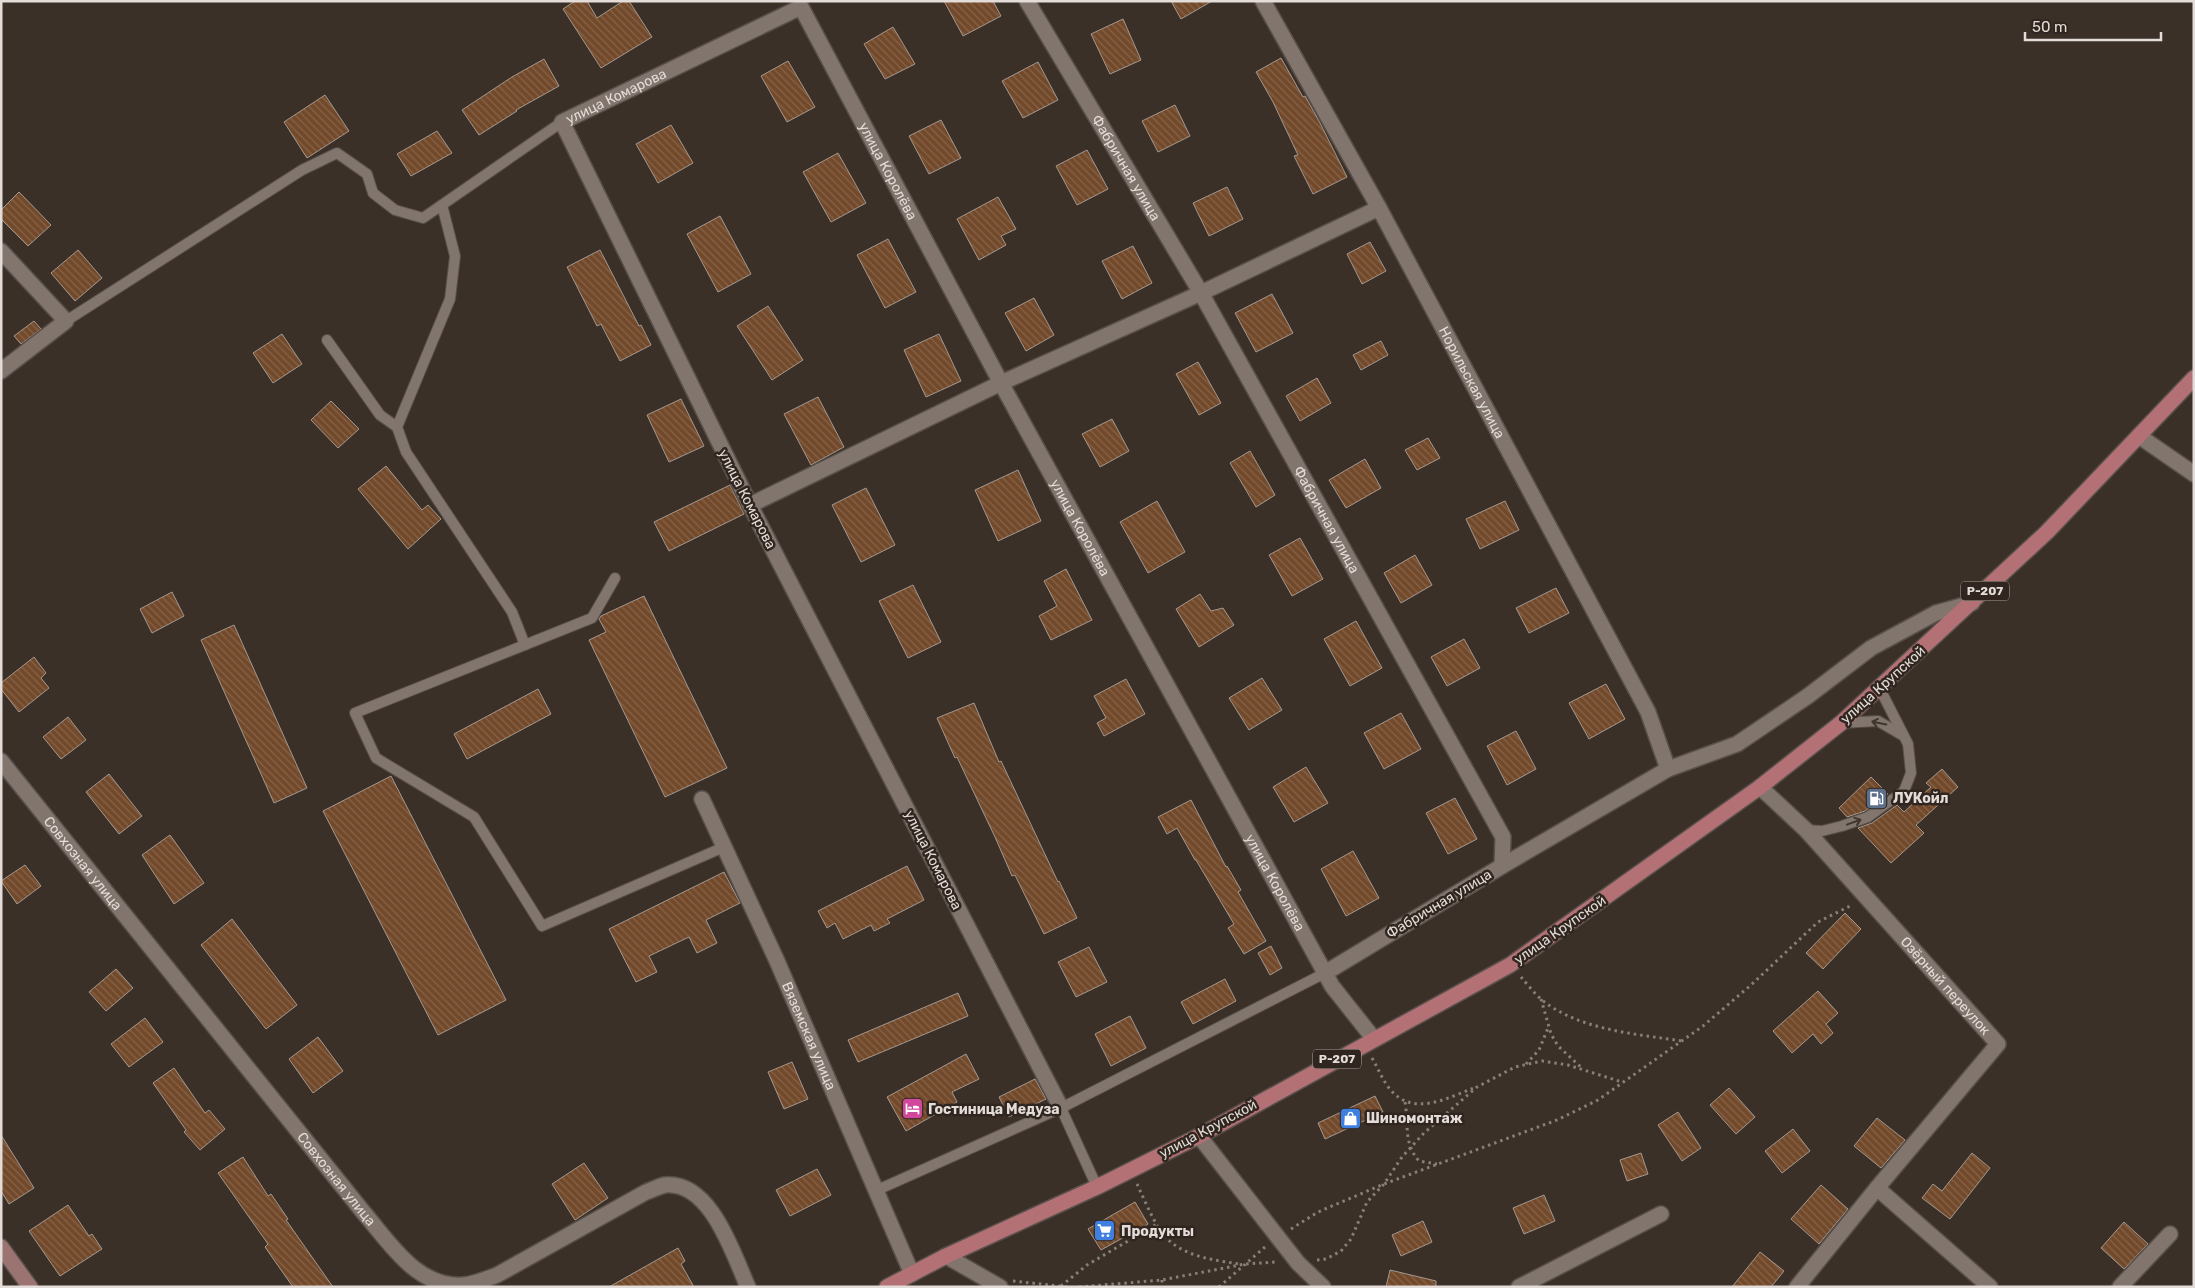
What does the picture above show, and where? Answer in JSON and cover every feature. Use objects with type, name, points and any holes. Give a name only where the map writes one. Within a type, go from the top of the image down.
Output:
[{"type":"main road","name":"улица Крупской","points":[[887,1287],[946,1256],[1097,1187],[1199,1136],[1510,965],[1760,787],[1841,723],[1880,689],[2047,532],[2194,378]]},
{"type":"main road","points":[[1,1247],[30,1287]]},
{"type":"street","name":"Фабричная улица","points":[[1027,1],[1201,293],[1503,837],[1502,866],[1325,973]]},
{"type":"street","name":"Норильская улица","points":[[1263,1],[1379,208],[1648,712],[1668,769]]},
{"type":"street","name":"улица Комарова","points":[[801,7],[562,122],[750,505],[1061,1108]]},
{"type":"street","name":"улица Королёва","points":[[801,7],[1001,383],[1332,986],[1369,1042]]},
{"type":"street","points":[[750,505],[1001,383],[1201,293],[1379,208]]},
{"type":"street","points":[[1,251],[66,321],[1,372]]},
{"type":"street","points":[[2139,436],[2194,474]]},
{"type":"street","points":[[1502,866],[1668,769],[1737,744],[1808,696],[1871,648],[1936,613],[1972,603]]},
{"type":"street","name":"Совхозная улица","points":[[1,761],[364,1213],[414,1270],[438,1282],[463,1285],[479,1282],[496,1275],[646,1192],[665,1185],[686,1190],[707,1204],[724,1232],[748,1287]]},
{"type":"street","name":"Озёрный переулок","points":[[1760,787],[1806,830],[1998,1044],[1876,1188],[1798,1287]]},
{"type":"street","name":"Вяземская улица","points":[[702,799],[777,960],[912,1274]]},
{"type":"street","points":[[1199,1136],[1298,1263],[1323,1287]]},
{"type":"street","points":[[1876,1188],[1990,1287]]},
{"type":"street","points":[[1519,1287],[1661,1214]]},
{"type":"street","points":[[2120,1287],[2170,1234]]},
{"type":"street","points":[[946,1256],[1000,1287]]},
{"type":"lane","points":[[66,321],[302,170],[337,153],[367,174],[373,193],[395,210],[423,218],[562,122]]},
{"type":"lane","points":[[397,427],[450,299],[456,256],[442,205]]},
{"type":"lane","points":[[327,340],[380,415],[397,427],[406,452],[512,612],[525,645]]},
{"type":"lane","points":[[615,578],[592,618],[355,714],[376,758],[474,817],[542,926],[724,847]]},
{"type":"lane","points":[[1806,830],[1829,829],[1868,817],[1904,791],[1911,772],[1908,744],[1880,689]]},
{"type":"lane","points":[[1841,723],[1878,721],[1897,731],[1908,744]]},
{"type":"lane","points":[[875,1191],[1061,1108],[1325,973]]},
{"type":"lane","points":[[1061,1108],[1097,1187]]},
{"type":"path","points":[[1219,1287],[1277,1237],[1318,1212],[1384,1184],[1557,1120],[1598,1100],[1703,1026],[1751,985],[1818,922],[1851,906],[1864,894]]},
{"type":"path","points":[[1510,965],[1540,999],[1574,1018],[1604,1027],[1682,1041]]},
{"type":"path","points":[[1540,999],[1551,1034],[1558,1046],[1585,1070]]},
{"type":"path","points":[[1525,1064],[1539,1050],[1549,1025]]},
{"type":"path","points":[[1369,1042],[1390,1089],[1404,1102],[1419,1105],[1432,1104],[1477,1087],[1515,1067],[1542,1061],[1556,1062],[1623,1082]]},
{"type":"path","points":[[1078,1287],[1162,1280],[1270,1261],[1298,1263],[1326,1259],[1341,1251],[1351,1239],[1367,1202],[1384,1184],[1424,1133],[1477,1087]]},
{"type":"path","points":[[1404,1102],[1408,1131],[1407,1139],[1410,1149],[1419,1161],[1440,1164]]},
{"type":"path","points":[[1130,1170],[1157,1224],[1169,1241],[1179,1248],[1214,1260],[1245,1264]]},
{"type":"path","points":[[1061,1286],[1087,1265],[1157,1224]]},
{"type":"path","points":[[986,1278],[1068,1287]]},
{"type":"path","points":[[1162,1280],[1162,1287]]},
{"type":"building","points":[[575,1],[587,1],[597,18],[623,1],[629,1],[652,37],[601,68],[563,9]]},
{"type":"building","points":[[944,1],[993,1],[1001,16],[963,36]]},
{"type":"building","points":[[1171,1],[1212,1],[1181,19]]},
{"type":"building","points":[[1123,19],[1141,60],[1110,74],[1091,34]]},
{"type":"building","points":[[893,27],[915,64],[885,79],[864,44]]},
{"type":"building","points":[[1281,58],[1319,121],[1347,177],[1313,194],[1294,156],[1298,155],[1273,102],[1256,72]]},
{"type":"building","points":[[544,59],[559,86],[516,110],[479,135],[462,110],[512,77]]},
{"type":"building","points":[[788,61],[815,107],[787,122],[761,76]]},
{"type":"building","points":[[1038,62],[1058,100],[1023,118],[1002,81]]},
{"type":"building","points":[[325,95],[349,131],[307,158],[284,122]]},
{"type":"building","points":[[1175,105],[1190,136],[1158,152],[1142,121]]},
{"type":"building","points":[[941,120],[961,158],[929,174],[909,136]]},
{"type":"building","points":[[671,125],[693,163],[658,183],[636,144]]},
{"type":"building","points":[[437,131],[452,153],[411,176],[397,154]]},
{"type":"building","points":[[1087,150],[1108,189],[1077,205],[1056,166]]},
{"type":"building","points":[[838,153],[866,203],[831,222],[803,172]]},
{"type":"building","points":[[1227,187],[1243,219],[1209,236],[1193,203]]},
{"type":"building","points":[[19,192],[51,225],[28,246],[1,219],[1,210]]},
{"type":"building","points":[[998,197],[1016,229],[1001,236],[1006,245],[979,260],[957,219]]},
{"type":"building","points":[[720,216],[751,274],[718,292],[687,234]]},
{"type":"building","points":[[888,239],[916,292],[885,308],[857,255]]},
{"type":"building","points":[[1370,242],[1386,271],[1362,284],[1347,254]]},
{"type":"building","points":[[1133,246],[1152,283],[1122,299],[1102,261]]},
{"type":"building","points":[[78,250],[102,278],[75,301],[51,273]]},
{"type":"building","points":[[600,250],[639,326],[641,325],[651,345],[620,361],[601,324],[597,326],[567,267]]},
{"type":"building","points":[[1272,294],[1293,333],[1256,352],[1235,313]]},
{"type":"building","points":[[1034,298],[1054,335],[1026,351],[1005,313]]},
{"type":"building","points":[[768,306],[803,360],[772,380],[737,326]]},
{"type":"building","points":[[34,321],[41,329],[21,344],[14,336]]},
{"type":"building","points":[[282,334],[302,364],[273,383],[253,353]]},
{"type":"building","points":[[939,334],[961,381],[926,397],[904,350]]},
{"type":"building","points":[[1381,341],[1388,355],[1361,370],[1353,355]]},
{"type":"building","points":[[1198,362],[1221,403],[1199,415],[1176,374]]},
{"type":"building","points":[[1317,378],[1331,403],[1300,421],[1286,396]]},
{"type":"building","points":[[818,397],[844,447],[811,465],[784,414]]},
{"type":"building","points":[[681,399],[704,446],[669,462],[647,415]]},
{"type":"building","points":[[331,401],[359,429],[338,448],[311,420]]},
{"type":"building","points":[[1112,419],[1129,451],[1100,467],[1082,434]]},
{"type":"building","points":[[1428,438],[1440,458],[1417,470],[1405,450]]},
{"type":"building","points":[[1250,451],[1275,495],[1256,507],[1230,463]]},
{"type":"building","points":[[1365,459],[1381,488],[1346,508],[1329,480]]},
{"type":"building","points":[[386,466],[422,510],[428,505],[441,519],[408,549],[358,489]]},
{"type":"building","points":[[1018,470],[1041,521],[998,541],[975,490]]},
{"type":"building","points":[[730,485],[744,514],[669,551],[654,522]]},
{"type":"building","points":[[866,488],[895,545],[861,562],[832,505]]},
{"type":"building","points":[[1157,501],[1185,552],[1148,573],[1120,522]]},
{"type":"building","points":[[1505,501],[1519,530],[1480,549],[1466,519]]},
{"type":"building","points":[[1300,538],[1323,579],[1292,596],[1269,555]]},
{"type":"building","points":[[1415,555],[1432,585],[1401,603],[1384,573]]},
{"type":"building","points":[[1066,569],[1092,620],[1051,640],[1039,616],[1057,606],[1044,581]]},
{"type":"building","points":[[913,585],[941,642],[908,658],[879,601]]},
{"type":"building","points":[[1556,588],[1569,613],[1529,633],[1516,608]]},
{"type":"building","points":[[172,592],[184,616],[152,633],[140,609]]},
{"type":"building","points":[[1200,594],[1211,611],[1223,608],[1234,625],[1199,647],[1176,609]]},
{"type":"building","points":[[644,596],[727,768],[665,797],[589,640],[606,632],[599,619],[601,616]]},
{"type":"building","points":[[1356,621],[1382,668],[1350,686],[1324,639]]},
{"type":"building","points":[[234,625],[307,788],[274,803],[201,640]]},
{"type":"building","points":[[1464,639],[1480,668],[1447,686],[1431,657]]},
{"type":"building","points":[[34,657],[46,673],[41,678],[49,688],[19,712],[1,689],[1,683]]},
{"type":"building","points":[[1262,678],[1282,710],[1249,730],[1229,698]]},
{"type":"building","points":[[1126,679],[1145,714],[1104,736],[1097,723],[1106,718],[1094,696]]},
{"type":"building","points":[[1606,684],[1625,719],[1589,739],[1569,703]]},
{"type":"building","points":[[538,689],[551,714],[467,759],[454,734]]},
{"type":"building","points":[[974,703],[999,762],[1001,761],[1077,918],[1044,934],[1015,875],[1012,876],[937,718]]},
{"type":"building","points":[[1401,713],[1421,749],[1384,769],[1364,733]]},
{"type":"building","points":[[68,717],[86,740],[61,759],[43,737]]},
{"type":"building","points":[[1516,731],[1536,769],[1507,785],[1487,746]]},
{"type":"building","points":[[1306,767],[1328,803],[1294,822],[1273,787]]},
{"type":"building","points":[[1942,769],[1958,787],[1916,825],[1924,833],[1891,863],[1858,828],[1872,823],[1897,805],[1904,812],[1931,787],[1926,783]]},
{"type":"building","points":[[109,774],[142,816],[119,834],[86,792]]},
{"type":"building","points":[[391,776],[506,1000],[438,1035],[323,811]]},
{"type":"building","points":[[1871,777],[1888,794],[1865,811],[1847,817],[1839,808]]},
{"type":"building","points":[[1455,798],[1477,839],[1448,854],[1426,813]]},
{"type":"building","points":[[1191,800],[1226,867],[1241,890],[1238,892],[1266,941],[1244,954],[1228,928],[1234,924],[1177,828],[1167,834],[1158,817]]},
{"type":"building","points":[[170,835],[204,883],[174,904],[142,855]]},
{"type":"building","points":[[1353,851],[1379,898],[1346,916],[1321,869]]},
{"type":"building","points":[[25,865],[41,886],[17,904],[1,881]]},
{"type":"building","points":[[907,866],[924,900],[887,919],[890,923],[874,931],[871,925],[843,939],[835,923],[827,928],[818,911]]},
{"type":"building","points":[[724,872],[740,903],[706,920],[717,943],[697,953],[689,937],[649,956],[657,972],[636,982],[609,929]]},
{"type":"building","points":[[1845,913],[1861,929],[1823,969],[1806,953]]},
{"type":"building","points":[[232,919],[297,1005],[266,1029],[201,945]]},
{"type":"building","points":[[1271,946],[1282,968],[1270,975],[1258,953]]},
{"type":"building","points":[[1089,947],[1107,982],[1076,997],[1058,962]]},
{"type":"building","points":[[116,969],[133,988],[106,1011],[89,992]]},
{"type":"building","points":[[1225,979],[1236,1001],[1193,1024],[1181,1002]]},
{"type":"building","points":[[1818,991],[1838,1013],[1826,1024],[1833,1033],[1821,1044],[1813,1034],[1792,1053],[1773,1031]]},
{"type":"building","points":[[958,993],[968,1016],[858,1062],[848,1040]]},
{"type":"building","points":[[1130,1016],[1146,1048],[1111,1066],[1095,1034]]},
{"type":"building","points":[[145,1018],[163,1042],[129,1067],[111,1044]]},
{"type":"building","points":[[318,1037],[343,1071],[313,1093],[289,1059]]},
{"type":"building","points":[[966,1054],[979,1079],[952,1092],[957,1102],[906,1131],[887,1097]]},
{"type":"building","points":[[792,1062],[808,1099],[784,1109],[768,1072]]},
{"type":"building","points":[[174,1068],[205,1113],[209,1110],[225,1129],[200,1150],[184,1132],[186,1130],[153,1083]]},
{"type":"building","points":[[1035,1079],[1046,1099],[1009,1117],[999,1097]]},
{"type":"building","points":[[1729,1088],[1755,1117],[1736,1134],[1710,1105]]},
{"type":"building","points":[[1375,1096],[1383,1112],[1325,1139],[1318,1123]]},
{"type":"building","points":[[1678,1112],[1701,1148],[1682,1161],[1658,1125]]},
{"type":"building","points":[[1877,1118],[1905,1140],[1881,1168],[1854,1146]]},
{"type":"building","points":[[1793,1129],[1810,1151],[1782,1173],[1765,1151]]},
{"type":"building","points":[[1,1135],[34,1188],[9,1204],[1,1191]]},
{"type":"building","points":[[1641,1153],[1648,1174],[1627,1181],[1620,1160]]},
{"type":"building","points":[[1972,1153],[1990,1168],[1950,1219],[1922,1198],[1933,1184],[1942,1191]]},
{"type":"building","points":[[243,1157],[268,1196],[271,1194],[288,1219],[286,1220],[333,1287],[293,1287],[265,1247],[268,1244],[218,1173]]},
{"type":"building","points":[[584,1163],[608,1198],[575,1220],[552,1184]]},
{"type":"building","points":[[817,1169],[831,1195],[790,1216],[776,1190]]},
{"type":"building","points":[[1821,1185],[1848,1209],[1819,1244],[1791,1219]]},
{"type":"building","points":[[1544,1195],[1555,1221],[1524,1234],[1513,1208]]},
{"type":"building","points":[[1135,1202],[1148,1224],[1101,1250],[1088,1229]]},
{"type":"building","points":[[68,1205],[89,1236],[92,1234],[102,1249],[60,1276],[29,1231]]},
{"type":"building","points":[[1423,1221],[1432,1242],[1401,1256],[1392,1235]]},
{"type":"building","points":[[2124,1222],[2148,1244],[2124,1269],[2101,1248]]},
{"type":"building","points":[[678,1248],[685,1261],[681,1264],[694,1287],[609,1287]]},
{"type":"building","points":[[1760,1252],[1784,1271],[1771,1287],[1732,1287]]},
{"type":"building","points":[[1390,1270],[1436,1281],[1436,1287],[1386,1287]]},
{"type":"place","name":"ЛУКойл","points":[[1877,798]]},
{"type":"place","name":"Гостиница Медуза","points":[[912,1109]]},
{"type":"place","name":"Шиномонтаж","points":[[1350,1118]]},
{"type":"place","name":"Продукты","points":[[1105,1231]]}]
